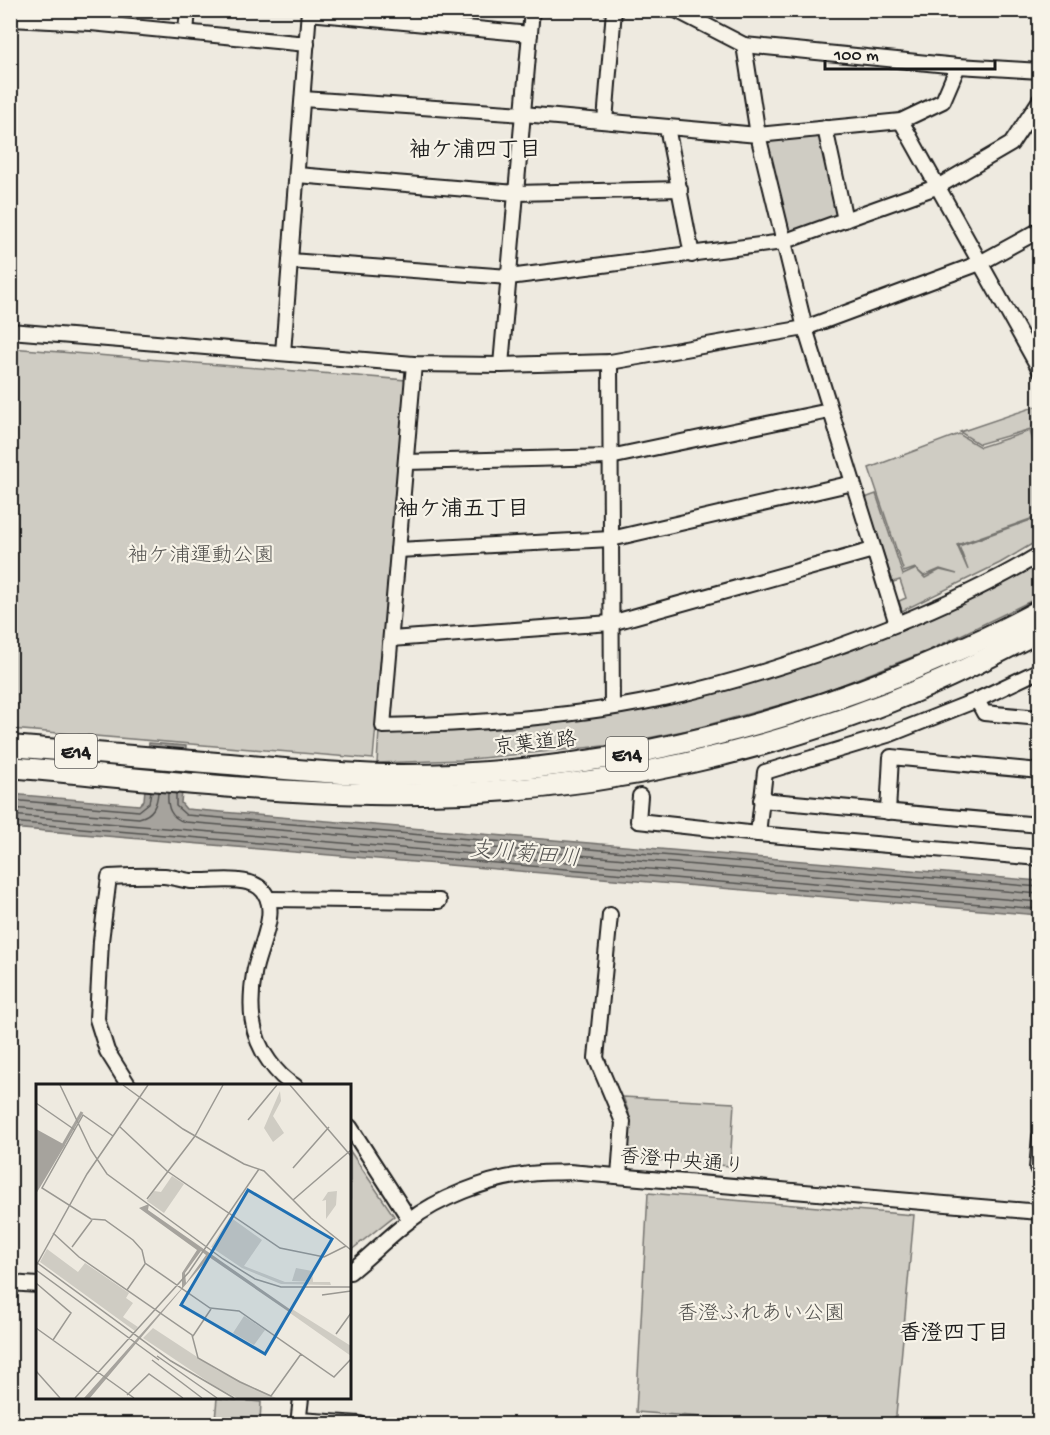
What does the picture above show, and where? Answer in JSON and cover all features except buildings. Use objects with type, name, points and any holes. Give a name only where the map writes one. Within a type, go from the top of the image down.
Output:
[{"type":"highway","name":"京葉道路","points":[[10,746],[335,774],[389,775],[502,770],[612,757],[714,736],[811,709],[961,650],[1040,610]]},
{"type":"highway","name":"京葉道路","points":[[10,767],[189,783],[298,790],[425,794],[546,786],[609,778],[738,750],[837,721],[935,683],[1040,631]]},
{"type":"street","points":[[186,32],[188,10]]},
{"type":"street","points":[[501,365],[532,10]]},
{"type":"street","points":[[606,121],[614,10]]},
{"type":"street","points":[[676,10],[744,45],[958,66],[1040,71]]},
{"type":"street","points":[[284,353],[309,12],[530,34]]},
{"type":"street","points":[[10,19],[90,17],[186,32],[307,44]]},
{"type":"street","points":[[744,45],[758,135],[805,328],[897,624]]},
{"type":"street","points":[[303,99],[523,114],[758,135],[901,121],[943,101],[958,66]]},
{"type":"street","points":[[290,261],[508,277],[783,242],[939,186],[1011,144],[1040,100]]},
{"type":"street","points":[[901,121],[980,263],[1034,348],[1040,370]]},
{"type":"street","points":[[667,127],[692,255]]},
{"type":"street","points":[[825,128],[844,220]]},
{"type":"street","points":[[297,175],[516,193],[680,189]]},
{"type":"street","points":[[10,330],[414,364],[501,365],[610,362],[805,328],[980,263],[1040,230]]},
{"type":"street","points":[[610,362],[612,707]]},
{"type":"street","points":[[414,364],[383,726],[460,724],[612,707],[659,699],[753,675],[842,646],[938,607],[1040,554]]},
{"type":"street","points":[[406,462],[610,457],[830,411]]},
{"type":"street","points":[[398,550],[611,539],[853,483]]},
{"type":"street","points":[[391,639],[611,623],[873,550]]},
{"type":"street","points":[[758,834],[765,772],[891,734],[977,700],[1040,670]]},
{"type":"street","points":[[977,700],[984,713],[1040,718]]},
{"type":"street","points":[[888,812],[891,757],[1040,771]]},
{"type":"street","points":[[640,796],[638,821],[758,834],[1040,858]]},
{"type":"street","points":[[761,800],[1040,825]]},
{"type":"street","points":[[128,1084],[107,1051],[97,1019],[101,941],[109,877],[165,876],[190,881],[243,882],[260,888],[268,899],[268,928],[254,975],[251,1013],[253,1031],[258,1045],[276,1071],[292,1084]]},
{"type":"street","points":[[268,899],[439,901]]},
{"type":"street","points":[[610,915],[596,1058],[622,1122],[618,1176]]},
{"type":"street","points":[[351,1129],[410,1220]]},
{"type":"street","points":[[1040,1137],[1037,1168],[1040,1168]]},
{"type":"street","name":"香澄中央通り","points":[[351,1271],[410,1220],[464,1192],[499,1179],[524,1174],[569,1172],[1040,1212]]},
{"type":"street","points":[[10,1283],[36,1285]]},
{"type":"street","points":[[301,1399],[298,1422],[360,1425]]},
{"type":"green space","points":[[821,132],[838,217],[787,236],[764,139]]},
{"type":"green space","name":"袖ケ浦運動公園","points":[[11,348],[406,380],[373,759],[11,729]]},
{"type":"green space","points":[[1037,406],[1040,409],[1039,454],[1031,429],[979,444],[960,432]]},
{"type":"green space","points":[[1030,431],[1039,461],[1039,516],[957,545],[968,570],[959,546],[1039,517],[1039,540],[1000,563],[902,611],[899,601],[906,598],[900,580],[893,582],[865,498],[876,494],[903,575],[916,569],[925,578],[940,570],[957,574],[940,569],[924,576],[915,568],[904,572],[869,468],[959,434],[980,447]]},
{"type":"green space","points":[[1039,560],[1039,597],[930,650],[816,695],[693,729],[614,745],[461,760],[377,763],[379,730],[437,730],[760,678],[848,652],[901,629]]},
{"type":"green space","points":[[623,1097],[734,1103],[730,1166],[632,1158],[627,1153],[629,1113]]},
{"type":"green space","points":[[351,1152],[394,1216],[351,1250]]},
{"type":"green space","name":"香澄ふれあい公園","points":[[648,1193],[914,1215],[896,1416],[884,1424],[800,1424],[636,1412]]},
{"type":"green space","points":[[217,1399],[261,1402],[260,1423],[215,1420]]},
{"type":"water","name":"支川菊田川","points":[[149,743],[186,746],[181,803],[186,809],[1039,881],[1039,915],[11,828],[10,794],[139,805],[144,800]]},
{"type":"district","name":"袖ケ浦四丁目","points":[[475,148]]},
{"type":"district","name":"袖ケ浦五丁目","points":[[463,507]]},
{"type":"district","name":"香澄四丁目","points":[[954,1331]]}]
